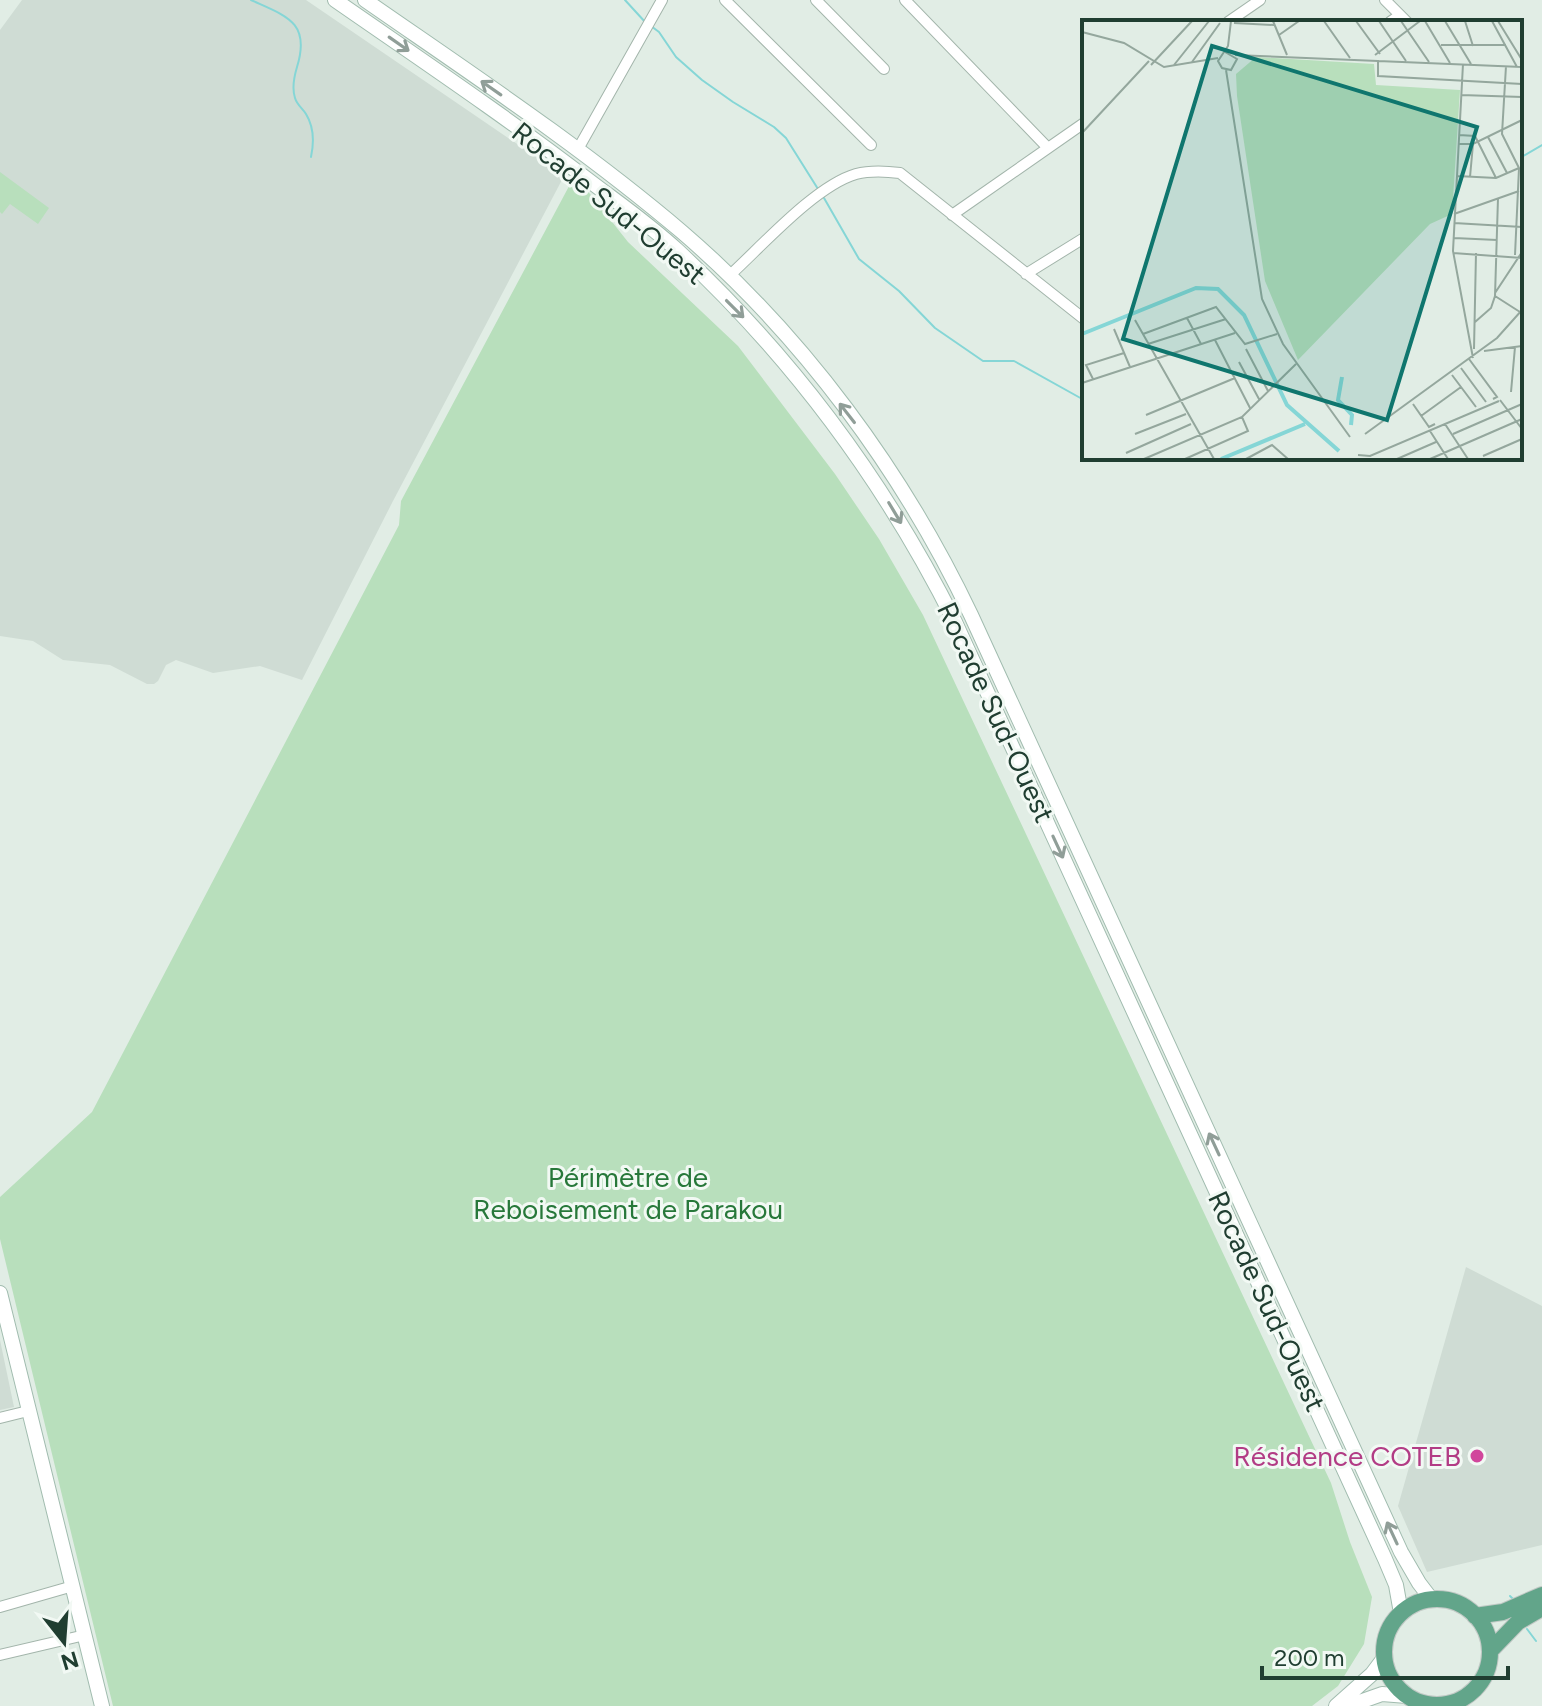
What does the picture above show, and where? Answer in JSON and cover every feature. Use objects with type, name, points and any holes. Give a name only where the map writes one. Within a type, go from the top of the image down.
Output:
[{"type":"main road","name":"Rocade Sud-Ouest","points":[[335,0],[520,129],[677,250],[793,372],[886,497],[955,622],[1385,1559],[1396,1585],[1401,1613]]},
{"type":"main road","name":"Rocade Sud-Ouest","points":[[365,0],[578,149],[681,232],[729,276],[798,350],[867,439],[920,519],[955,581],[1401,1552],[1432,1600]]},
{"type":"main road","points":[[0,1293],[102,1706]]},
{"type":"main road","points":[[1475,1616],[1503,1612],[1542,1595]]},
{"type":"main road","points":[[1348,1706],[1382,1694],[1418,1702],[1445,1704],[1465,1701],[1484,1676],[1490,1651],[1486,1632],[1475,1616],[1456,1603],[1432,1600],[1412,1605],[1401,1613],[1388,1631],[1384,1658],[1391,1680],[1418,1702]]},
{"type":"main road","points":[[1490,1651],[1518,1622],[1542,1608]]},
{"type":"main road","points":[[1336,1706],[1372,1674],[1384,1658]]},
{"type":"street","points":[[578,149],[662,0]]},
{"type":"street","points":[[725,0],[871,145]]},
{"type":"street","points":[[816,0],[884,69]]},
{"type":"street","points":[[905,0],[1048,148]]},
{"type":"street","points":[[1231,20],[1260,0]]},
{"type":"street","points":[[1385,0],[1403,18]]},
{"type":"street","points":[[952,215],[1082,124]]},
{"type":"street","points":[[729,276],[812,200],[853,175],[884,170],[900,173],[1082,317]]},
{"type":"street","points":[[1026,274],[1082,239]]},
{"type":"street","points":[[0,1418],[28,1411]]},
{"type":"street","points":[[0,1607],[73,1586]]},
{"type":"street","points":[[0,1655],[85,1635]]},
{"type":"shaded area","points":[[22,0],[306,0],[564,176],[302,680],[260,666],[213,673],[176,660],[166,665],[158,681],[147,684],[110,665],[63,660],[33,641],[0,636],[0,30]]},
{"type":"shaded area","name":"Résidence COTEB","points":[[1466,1267],[1542,1306],[1542,1545],[1427,1572],[1398,1506]]},
{"type":"shaded area","points":[[0,1340],[14,1407],[0,1410]]},
{"type":"green space","points":[[0,172],[49,208],[38,224],[10,204],[2,214],[0,212]]},
{"type":"green space","name":"Périmètre de Reboisement de Parakou","points":[[575,175],[628,242],[738,346],[835,474],[879,539],[923,615],[1331,1483],[1372,1597],[1364,1644],[1338,1686],[1312,1706],[113,1706],[0,1239],[0,1197],[92,1112],[399,525],[401,501]]},
{"type":"waterway","points":[[251,0],[285,16],[298,30],[301,40],[294,91],[311,124],[311,157]]},
{"type":"waterway","points":[[625,0],[646,23]]},
{"type":"waterway","points":[[651,26],[659,32],[676,57],[702,80],[786,138],[818,189]]},
{"type":"waterway","points":[[1522,157],[1542,145]]},
{"type":"waterway","points":[[824,198],[859,259],[899,291],[935,328],[983,361],[1014,361],[1082,399]]},
{"type":"waterway","points":[[1510,1596],[1513,1599]]},
{"type":"waterway","points":[[1527,1629],[1536,1641]]},
{"type":"place","name":"Résidence COTEB","points":[[1477,1456]]}]
